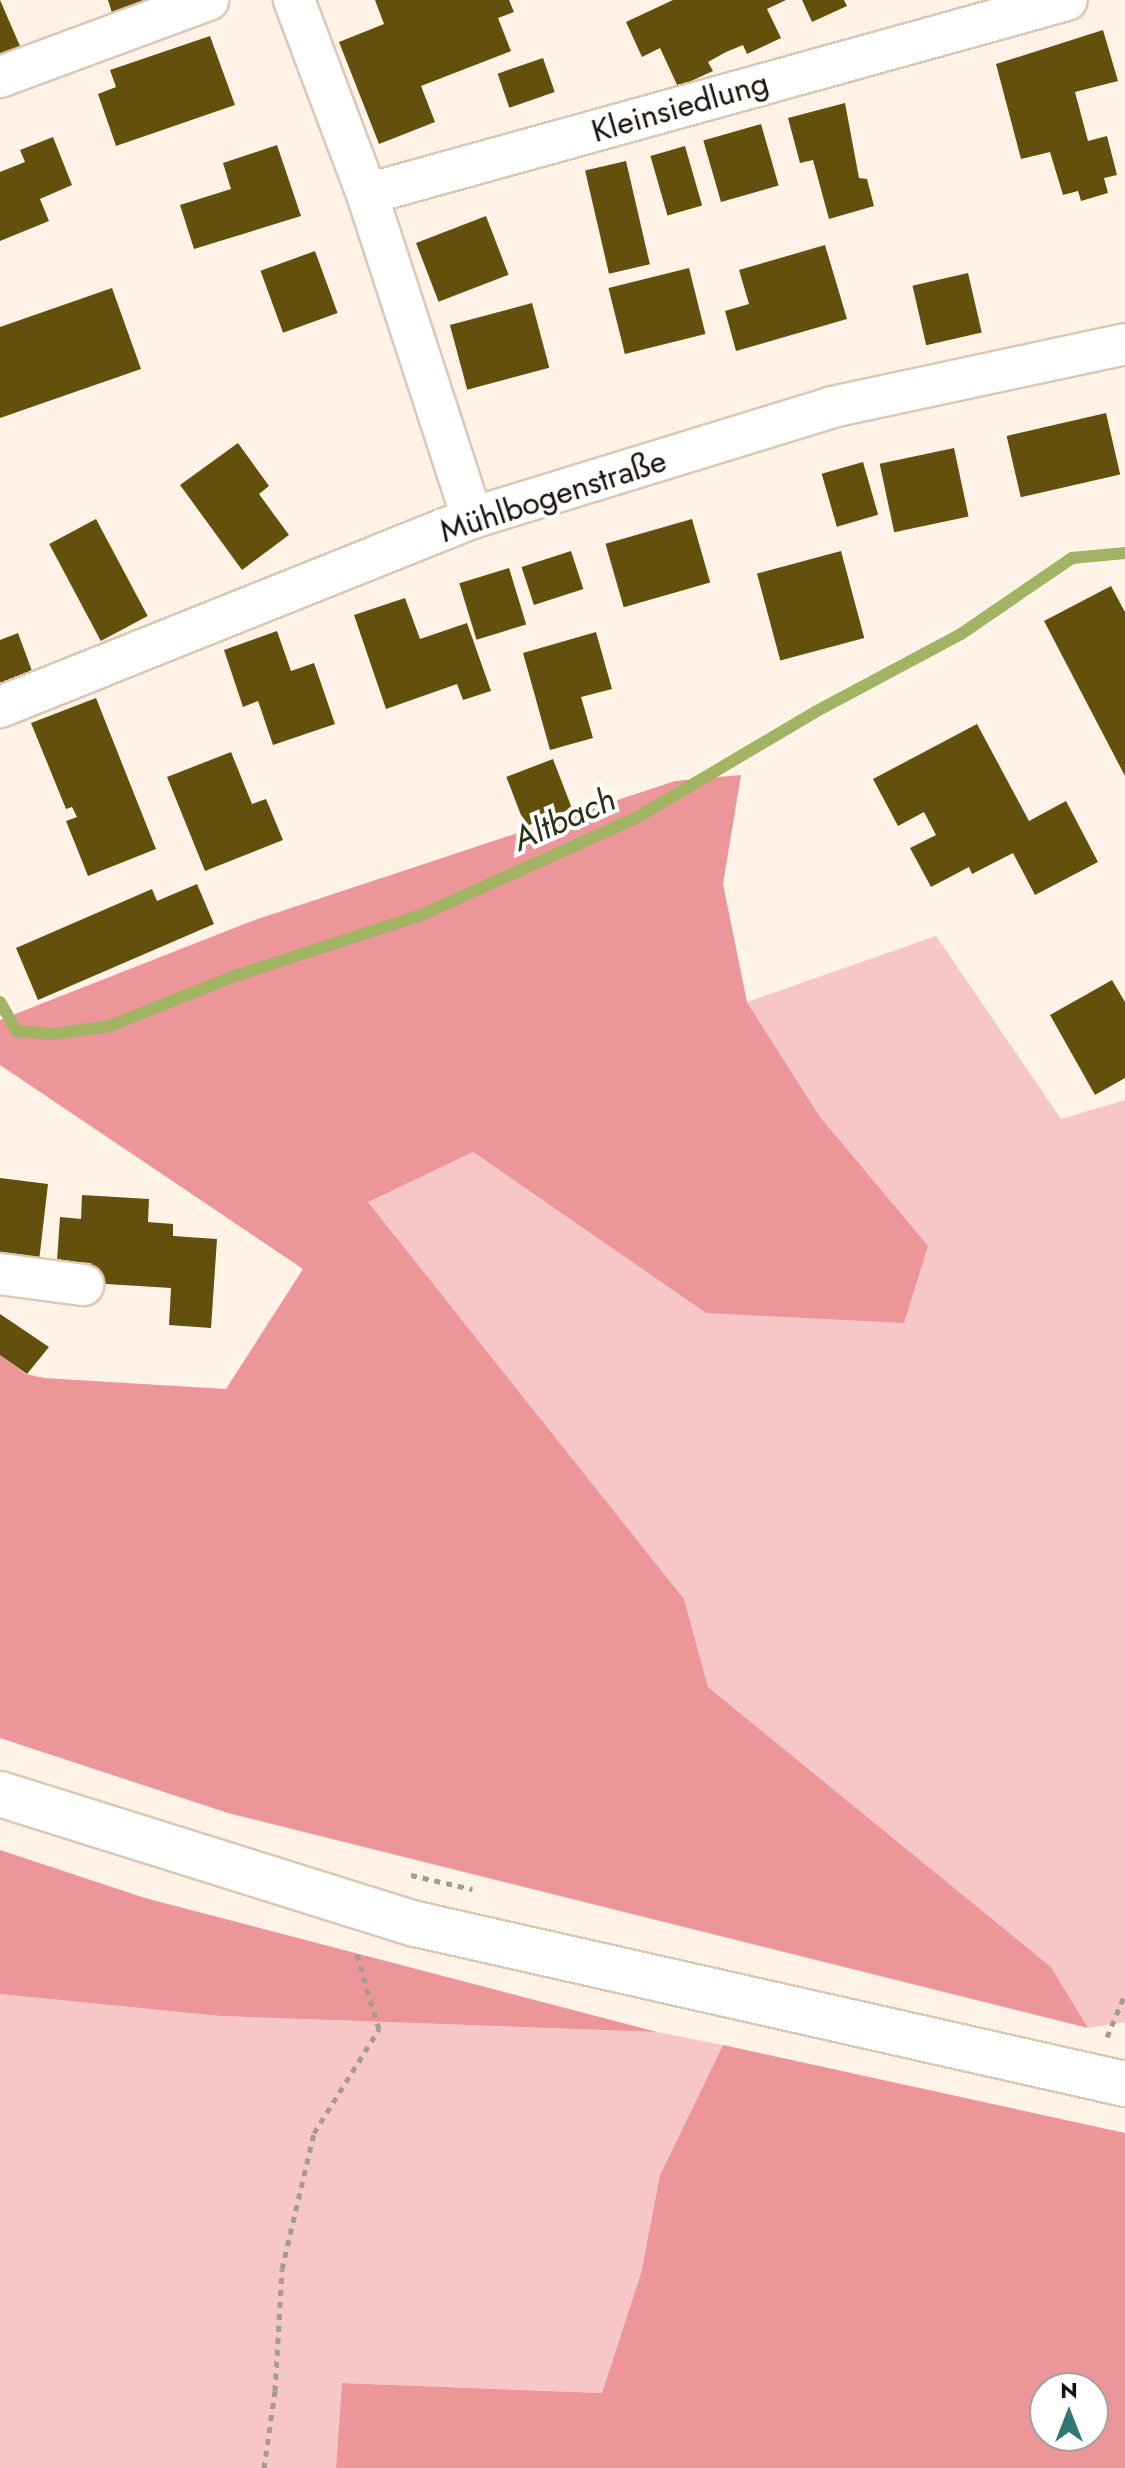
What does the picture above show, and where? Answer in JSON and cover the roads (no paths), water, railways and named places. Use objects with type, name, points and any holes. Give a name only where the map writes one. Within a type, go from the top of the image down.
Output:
[{"type":"main road","points":[[0,1794],[416,1924],[1125,2084]]},
{"type":"street","points":[[0,77],[208,0]]},
{"type":"street","points":[[294,0],[367,194],[472,518]]},
{"type":"street","name":"Kleinsiedlung","points":[[367,194],[988,10],[1067,0]]},
{"type":"street","name":"Mühlbogenstraße","points":[[0,707],[472,518],[832,407],[1125,344]]},
{"type":"street","points":[[0,1274],[83,1285]]},
{"type":"waterway","name":"Altbach","points":[[0,1002],[17,1031],[54,1034],[110,1026],[235,976],[419,916],[636,818],[815,712],[961,634],[1072,558],[1125,553]]}]
